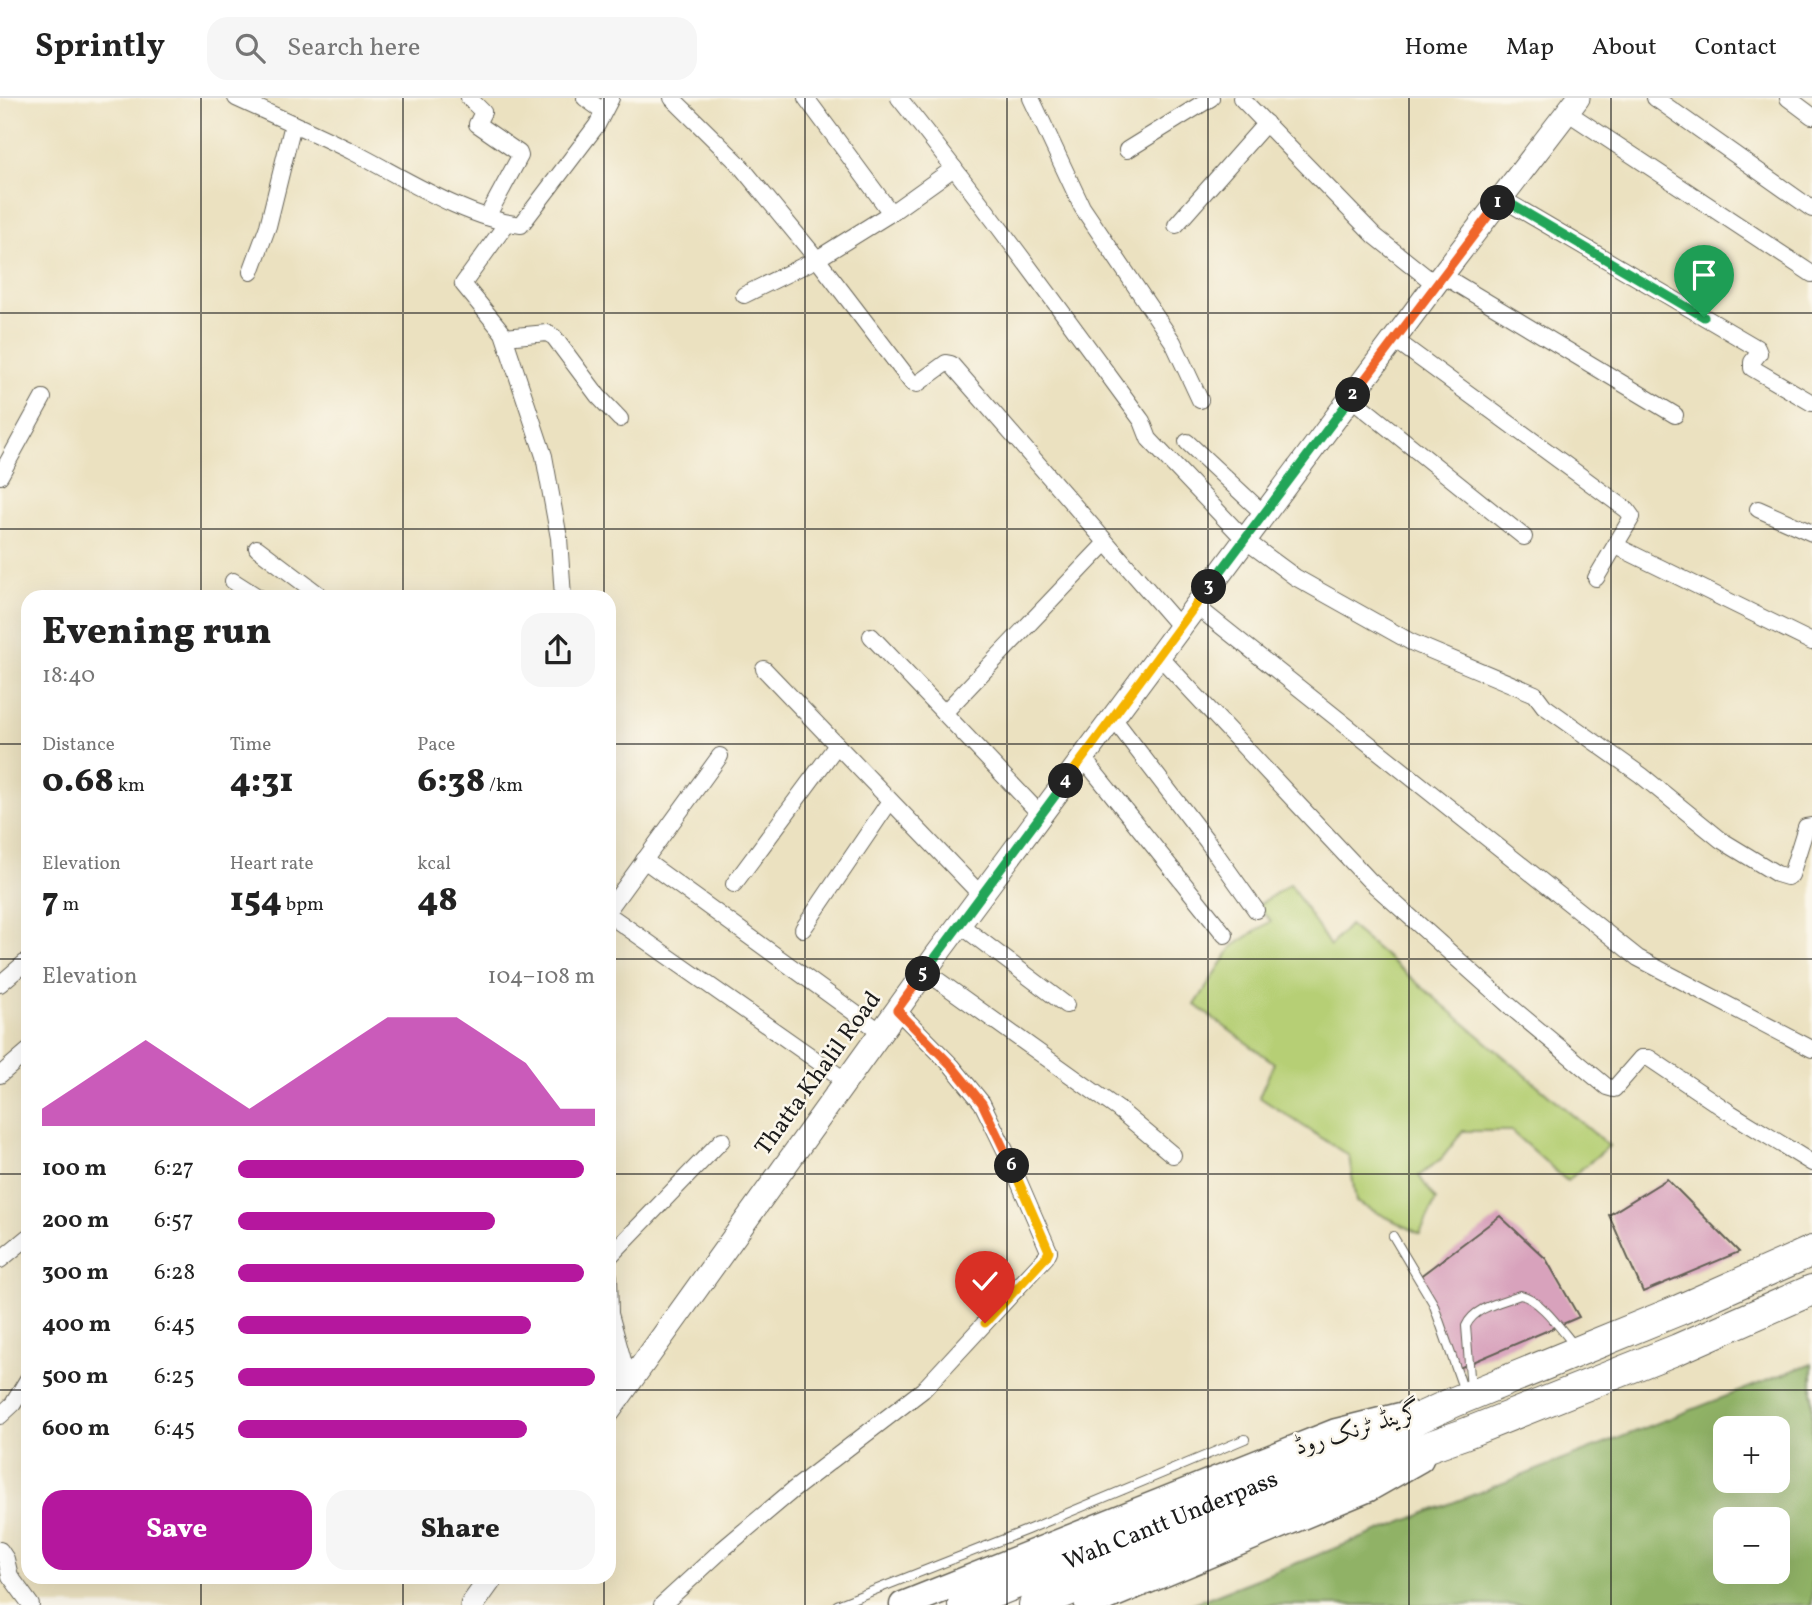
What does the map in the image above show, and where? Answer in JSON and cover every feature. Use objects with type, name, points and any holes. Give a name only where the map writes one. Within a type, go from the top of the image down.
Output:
[{"type":"highway","points":[[1464,1398],[1812,1251]]},
{"type":"highway","name":"گرینڈ ٹرنک روڈ","points":[[1464,1434],[1678,1349],[1812,1290]]},
{"type":"highway","name":"Wah Cantt Underpass","points":[[946,1587],[1349,1450],[1464,1398]]},
{"type":"highway","name":"Wah Cantt Underpass","points":[[1034,1605],[1362,1470],[1464,1434]]},
{"type":"main road","name":"گرینڈ ٹرنک روڈ","points":[[1088,1605],[1369,1488],[1464,1434]]},
{"type":"main road","points":[[903,1605],[946,1587]]},
{"type":"street","points":[[236,98],[352,151],[420,188],[487,217],[521,225],[597,125],[607,105],[585,98]]},
{"type":"street","points":[[672,98],[738,163],[817,259],[912,383],[916,384],[946,363],[951,364],[1180,627]]},
{"type":"street","points":[[806,98],[891,213]]},
{"type":"street","points":[[898,98],[954,168],[1142,421],[1149,439],[1245,540],[1295,577],[1411,642],[1535,694],[1544,706],[1641,775],[1721,840],[1777,874],[1787,877],[1791,875],[1806,827],[1812,826]]},
{"type":"street","points":[[1031,98],[1082,207],[1172,342],[1200,400]]},
{"type":"street","points":[[1127,150],[1211,98]]},
{"type":"street","points":[[1241,98],[1375,236],[1439,280],[1675,415]]},
{"type":"street","points":[[1655,98],[1812,209]]},
{"type":"street","points":[[1788,98],[1812,116]]},
{"type":"street","points":[[479,101],[483,114],[477,124],[520,156],[487,217]]},
{"type":"street","points":[[1573,105],[1812,274]]},
{"type":"street","name":"Thatta Khalil Road","points":[[616,1401],[959,924],[1394,340],[1573,105]]},
{"type":"street","points":[[1177,225],[1266,123]]},
{"type":"street","points":[[251,272],[268,226],[293,124]]},
{"type":"street","points":[[744,295],[817,259],[891,213],[954,168]]},
{"type":"street","points":[[1501,198],[1757,348],[1759,353],[1752,362],[1752,368],[1812,403]]},
{"type":"street","points":[[507,223],[463,284],[505,337],[544,456],[559,538],[563,590]]},
{"type":"street","points":[[505,337],[547,333],[554,337],[591,388],[620,419]]},
{"type":"street","points":[[1394,340],[1627,510],[1632,517],[1596,578]]},
{"type":"street","points":[[0,476],[43,398]]},
{"type":"street","points":[[1351,398],[1524,537]]},
{"type":"street","points":[[1187,442],[1264,514]]},
{"type":"street","points":[[1758,509],[1812,533]]},
{"type":"street","points":[[944,713],[1106,543]]},
{"type":"street","points":[[1616,546],[1812,642]]},
{"type":"street","points":[[257,548],[313,590]]},
{"type":"street","points":[[233,581],[247,590]]},
{"type":"street","points":[[1196,606],[1638,958],[1812,1049]]},
{"type":"street","points":[[871,636],[1041,815]]},
{"type":"street","points":[[1158,656],[1368,880],[1501,998],[1607,1087],[1614,1089],[1641,1058],[1649,1058],[1812,1163]]},
{"type":"street","points":[[764,669],[981,895]]},
{"type":"street","points":[[1113,718],[1256,911]]},
{"type":"street","points":[[734,884],[837,745]]},
{"type":"street","points":[[616,899],[720,755]]},
{"type":"street","points":[[1083,758],[1225,935]]},
{"type":"street","points":[[803,929],[890,801]]},
{"type":"street","points":[[644,860],[881,1032]]},
{"type":"street","points":[[616,920],[846,1081]]},
{"type":"street","points":[[959,924],[1066,1006]]},
{"type":"street","points":[[0,984],[21,966]]},
{"type":"street","points":[[925,971],[1118,1109],[1173,1155]]},
{"type":"street","points":[[663,1605],[723,1549],[793,1490],[923,1390],[1049,1251],[982,1103],[952,1066],[897,1010]]},
{"type":"street","points":[[0,1075],[21,1057]]},
{"type":"street","points":[[616,1249],[722,1140]]},
{"type":"street","points":[[0,1260],[21,1243]]},
{"type":"street","points":[[616,1335],[629,1382]]},
{"type":"street","points":[[0,1416],[13,1404],[21,1390]]},
{"type":"street","points":[[0,1550],[6,1559],[10,1576],[31,1605]]},
{"type":"street","points":[[472,1605],[487,1584]]},
{"type":"lane","points":[[1393,1236],[1433,1303],[1464,1398]]},
{"type":"lane","points":[[1464,1398],[1466,1326],[1470,1317],[1477,1312],[1520,1295],[1527,1296],[1579,1351]]},
{"type":"lane","points":[[837,1605],[946,1587],[1245,1439]]},
{"type":"green space","points":[[1290,884],[1330,946],[1349,925],[1609,1146],[1567,1181],[1511,1131],[1463,1131],[1442,1158],[1419,1176],[1436,1200],[1420,1234],[1356,1202],[1349,1156],[1259,1097],[1274,1063],[1195,1005],[1233,946],[1271,921],[1257,906]]},
{"type":"green space","points":[[1812,1363],[1812,1605],[1189,1605]]},
{"type":"building","points":[[1667,1179],[1739,1252],[1643,1292],[1609,1215]]},
{"type":"building","points":[[1500,1216],[1546,1259],[1579,1317],[1457,1369],[1419,1277]]},
{"type":"route","points":[[985,1323],[1049,1251],[982,1103],[952,1066],[897,1010],[1501,198],[1704,317]]}]
